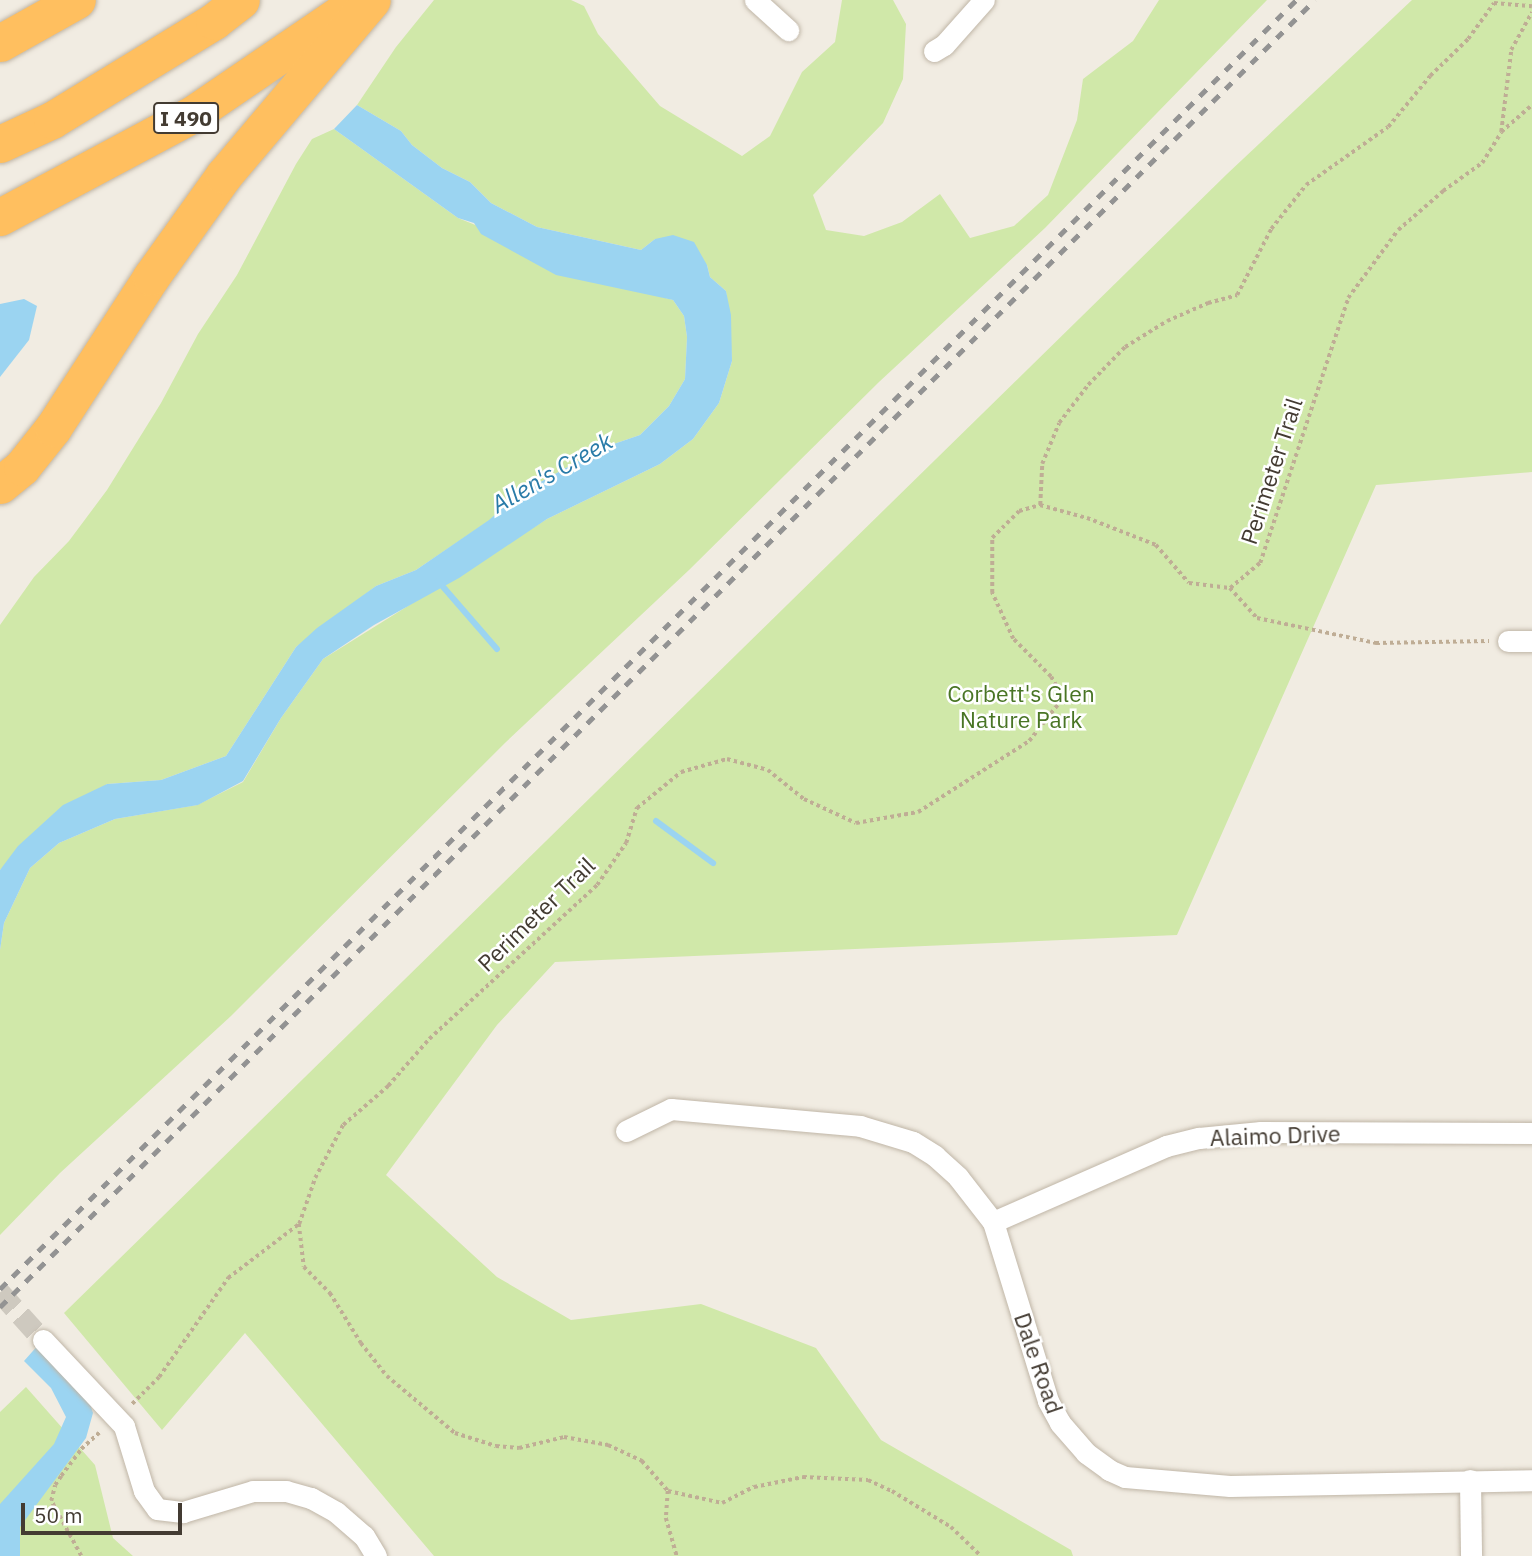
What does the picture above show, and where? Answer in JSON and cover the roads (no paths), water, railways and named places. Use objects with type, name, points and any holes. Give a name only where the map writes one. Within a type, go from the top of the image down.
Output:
[{"type":"highway","points":[[8,36],[77,0]]},
{"type":"highway","points":[[0,144],[52,120],[214,21],[241,0]]},
{"type":"highway","name":"I 490","points":[[0,217],[193,114],[361,0]]},
{"type":"highway","points":[[0,485],[22,467],[53,428],[150,277],[224,174],[372,0]]},
{"type":"street","points":[[755,0],[788,30]]},
{"type":"street","points":[[934,51],[944,45],[984,0]]},
{"type":"street","points":[[1508,641],[1532,641]]},
{"type":"street","name":"Dale Road","points":[[626,1131],[671,1109],[860,1126],[913,1142],[935,1156],[958,1177],[993,1222],[1048,1401],[1073,1441],[1109,1470],[1141,1480],[1230,1486],[1532,1480]]},
{"type":"street","name":"Alaimo Drive","points":[[993,1222],[1166,1146],[1199,1138],[1261,1132],[1532,1133]]},
{"type":"street","points":[[43,1340],[117,1417],[130,1440],[147,1499],[157,1509],[183,1512],[253,1492],[286,1491],[311,1498],[351,1523],[376,1556]]},
{"type":"street","points":[[1470,1480],[1471,1556]]},
{"type":"water","points":[[357,105],[401,131],[412,145],[442,168],[470,182],[491,203],[537,227],[641,250],[655,239],[673,235],[694,242],[707,265],[710,277],[726,291],[731,315],[732,361],[719,403],[693,439],[660,464],[547,519],[459,578],[374,625],[323,659],[281,718],[243,781],[198,805],[115,819],[59,843],[30,868],[4,923],[0,950],[0,870],[18,846],[63,805],[107,784],[161,780],[226,756],[296,647],[317,628],[376,586],[416,570],[489,520],[517,495],[602,448],[640,435],[669,406],[685,379],[687,337],[684,316],[673,300],[556,275],[481,234],[474,223],[458,218],[334,129]]},
{"type":"water","points":[[24,299],[37,306],[29,340],[0,377],[0,304]]},
{"type":"water","points":[[40,1343],[88,1397],[93,1413],[86,1438],[20,1527],[20,1556],[0,1556],[0,1504],[54,1444],[66,1417],[51,1388],[24,1361]]},
{"type":"waterway","points":[[438,581],[497,649]]},
{"type":"waterway","points":[[656,821],[713,863]]},
{"type":"tunnel","points":[[0,1292],[43,1340]]},
{"type":"railway","points":[[0,1289],[1296,0]]},
{"type":"railway","points":[[0,1307],[1315,0]]},
{"type":"water label","name":"Allen's Creek","points":[[552,473]]},
{"type":"park label","name":"Corbett's Glen Nature Park","points":[[1021,706]]}]
